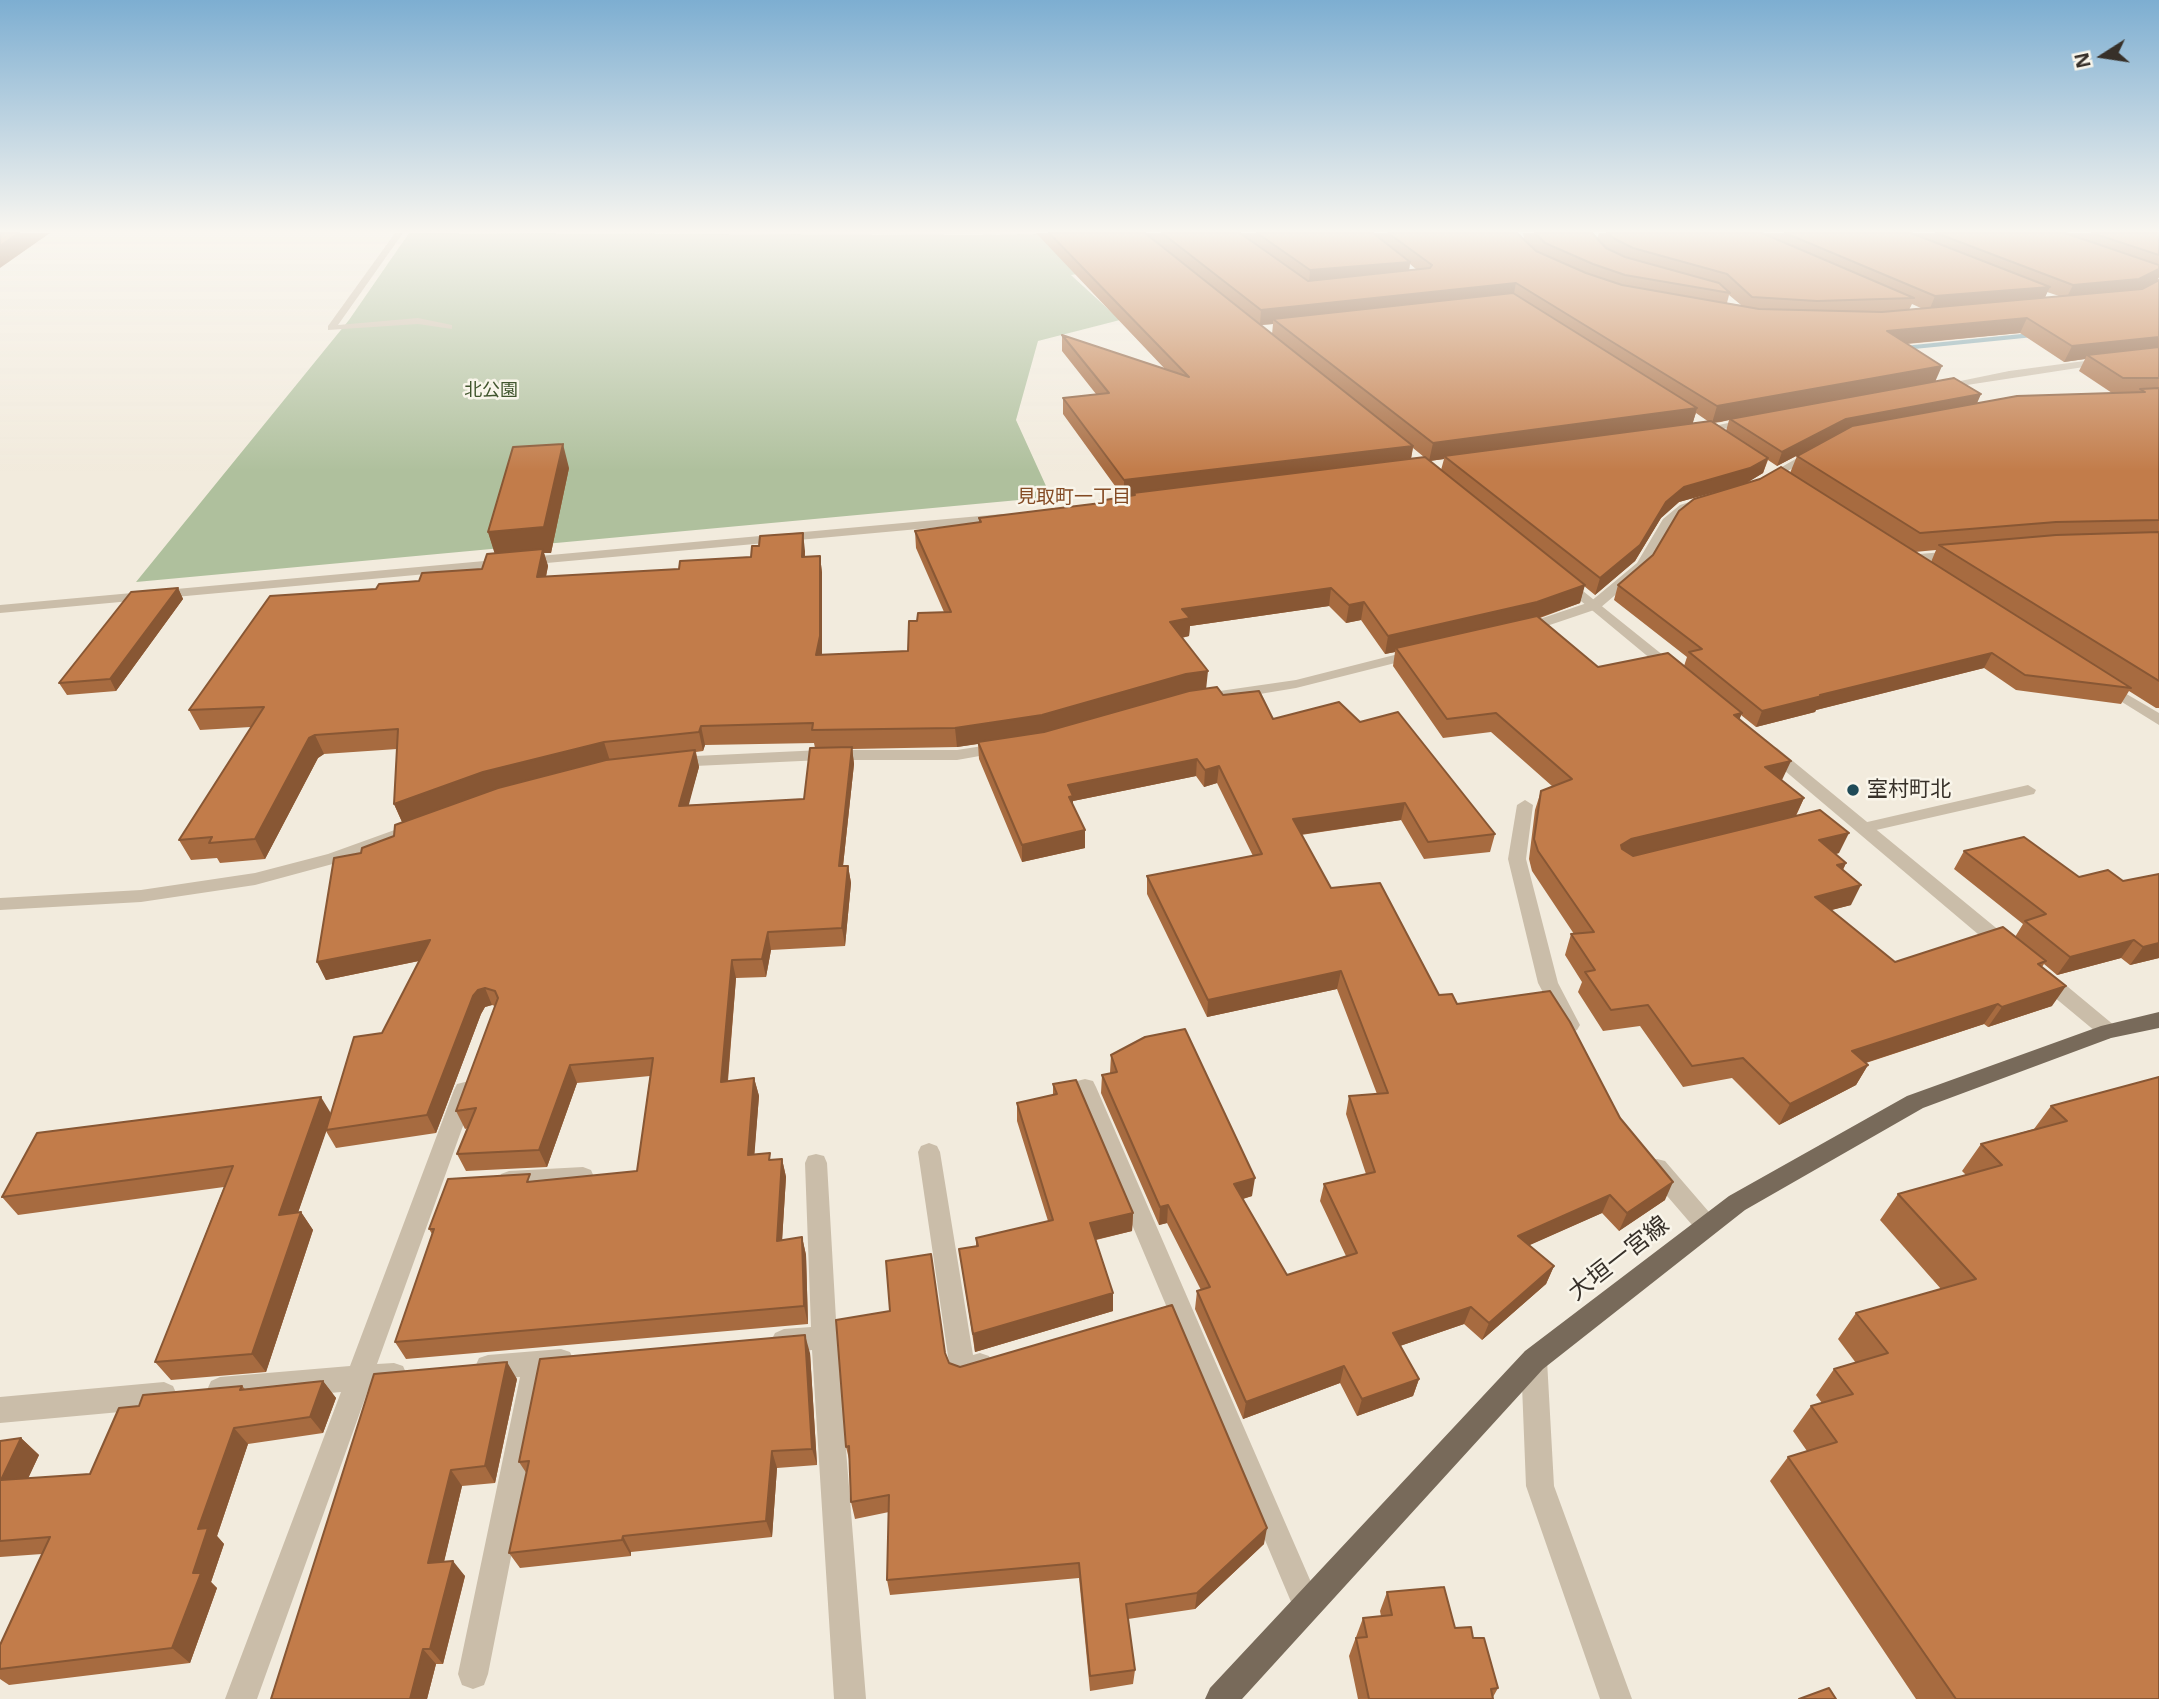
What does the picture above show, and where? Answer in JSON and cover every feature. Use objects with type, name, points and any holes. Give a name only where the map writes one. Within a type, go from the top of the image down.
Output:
[{"type":"main road","name":"大垣一宮線","points":[[1221,1699],[1534,1360],[1737,1203],[1915,1102],[2108,1031],[2159,1020]]},
{"type":"street","points":[[342,312],[331,328],[418,321],[449,327]]},
{"type":"street","points":[[1930,388],[2009,374],[2120,360]]},
{"type":"street","points":[[1681,435],[1759,419]]},
{"type":"street","points":[[1694,422],[1726,442]]},
{"type":"street","points":[[1750,488],[1824,447]]},
{"type":"street","points":[[1511,632],[1537,626],[1595,605],[1642,565],[1667,523],[1684,508],[1710,500]]},
{"type":"street","points":[[0,609],[1017,516]]},
{"type":"street","points":[[1930,574],[1902,555],[1977,553]]},
{"type":"street","points":[[1552,570],[1689,683]]},
{"type":"street","points":[[1186,701],[1296,684],[1432,649]]},
{"type":"street","points":[[2090,676],[2159,720]]},
{"type":"street","points":[[1762,743],[2012,951]]},
{"type":"street","points":[[662,763],[782,756],[957,755],[1019,745]]},
{"type":"street","points":[[1863,828],[2028,790]]},
{"type":"street","points":[[1525,804],[1517,859],[1548,983],[1579,1044]]},
{"type":"street","points":[[1819,819],[1845,813]]},
{"type":"street","points":[[0,904],[141,896],[255,879],[334,858],[434,821]]},
{"type":"street","points":[[2034,969],[2108,1031]]},
{"type":"street","points":[[241,1699],[357,1378],[475,1064]]},
{"type":"street","points":[[1084,1087],[1307,1606]]},
{"type":"street","points":[[1640,1149],[1707,1226]]},
{"type":"street","points":[[929,1152],[963,1370],[1001,1359]]},
{"type":"street","points":[[816,1163],[824,1337],[850,1699]]},
{"type":"street","points":[[485,1182],[610,1176]]},
{"type":"street","points":[[429,1186],[457,1184]]},
{"type":"street","points":[[1153,1313],[1178,1306]]},
{"type":"street","points":[[755,1343],[824,1337]]},
{"type":"street","points":[[467,1369],[591,1358]]},
{"type":"street","points":[[1534,1360],[1540,1486],[1616,1699]]},
{"type":"street","points":[[473,1674],[536,1363]]},
{"type":"street","points":[[0,1410],[426,1372]]},
{"type":"green space","name":"北公園","points":[[354,312],[1112,312],[1120,320],[1038,341],[1016,420],[1051,497],[136,582]]},
{"type":"building","points":[[1126,312],[1245,312],[1413,446],[1124,480],[1063,398],[1109,393],[1062,335],[1189,377]]},
{"type":"building","points":[[1335,312],[1544,312],[1697,408],[1433,443],[1273,319]]},
{"type":"building","points":[[1564,312],[2159,312],[2159,337],[2072,346],[2027,318],[1887,331],[1942,366],[1717,406]]},
{"type":"building","points":[[2159,347],[2159,378],[2123,378],[2087,355]]},
{"type":"building","points":[[1954,378],[1981,394],[1846,419],[1782,452],[1730,419]]},
{"type":"building","points":[[2159,388],[2159,520],[2056,522],[1920,533],[1797,456],[1852,426],[2017,396],[2145,392],[2140,389]]},
{"type":"building","points":[[1711,421],[1768,458],[1750,468],[1684,487],[1666,502],[1640,545],[1600,578],[1444,456]]},
{"type":"building","points":[[563,444],[544,527],[488,532],[513,447]]},
{"type":"building","points":[[1425,457],[1585,585],[1537,602],[1388,636],[1364,602],[1349,605],[1331,588],[1182,609],[1190,618],[1170,622],[1208,671],[1186,674],[1042,715],[955,728],[812,730],[813,723],[701,726],[699,732],[604,742],[483,772],[394,804],[398,729],[315,735],[309,738],[255,839],[209,843],[212,837],[179,840],[264,707],[189,710],[270,596],[376,589],[379,584],[419,581],[422,573],[482,569],[487,554],[543,549],[537,577],[679,569],[680,561],[751,557],[752,546],[759,546],[760,536],[803,533],[802,557],[820,556],[820,636],[816,655],[908,651],[909,621],[917,621],[918,613],[951,612],[915,531],[981,522],[979,518],[1101,503],[1099,501],[1135,495],[1133,493]]},
{"type":"building","points":[[1781,467],[2131,688],[2025,675],[1992,653],[1762,711],[1689,652],[1702,649],[1618,585],[1653,555],[1679,511],[1694,499],[1760,479]]},
{"type":"building","points":[[2159,532],[2159,681],[1939,545],[2056,535]]},
{"type":"building","points":[[178,588],[110,679],[59,683],[131,592]]},
{"type":"building","points":[[1537,616],[1598,667],[1668,653],[1742,713],[1734,715],[1791,761],[1765,767],[1804,798],[1631,839],[1621,845],[1622,849],[1633,856],[1820,810],[1849,833],[1819,840],[1846,863],[1837,865],[1861,885],[1815,897],[1895,962],[2003,927],[2046,961],[2038,964],[2066,986],[2002,1007],[1998,1004],[1852,1051],[1868,1065],[1790,1104],[1743,1058],[1692,1066],[1648,1005],[1611,1010],[1585,972],[1595,970],[1571,934],[1594,932],[1538,851],[1534,839],[1541,791],[1572,779],[1496,713],[1447,719],[1396,648]]},
{"type":"building","points":[[1217,687],[1223,695],[1259,691],[1273,719],[1339,702],[1360,722],[1398,712],[1495,834],[1428,842],[1405,803],[1293,819],[1331,888],[1380,883],[1439,995],[1452,994],[1457,1004],[1550,991],[1570,1022],[1620,1118],[1673,1182],[1627,1213],[1610,1195],[1518,1236],[1554,1266],[1489,1323],[1471,1307],[1393,1333],[1419,1379],[1362,1399],[1344,1366],[1246,1402],[1197,1291],[1210,1287],[1168,1205],[1160,1207],[1102,1075],[1117,1072],[1111,1055],[1145,1037],[1185,1029],[1255,1178],[1234,1184],[1287,1275],[1357,1253],[1324,1184],[1375,1172],[1349,1096],[1388,1093],[1341,971],[1208,1000],[1147,876],[1262,854],[1219,766],[1205,770],[1197,759],[1068,785],[1073,796],[1069,797],[1085,830],[1022,845],[978,742],[1044,732],[1189,691]]},
{"type":"building","points":[[852,747],[839,866],[848,866],[842,928],[768,932],[762,959],[732,960],[721,1082],[754,1078],[748,1155],[770,1153],[769,1160],[782,1159],[777,1241],[802,1237],[804,1306],[395,1342],[434,1229],[429,1229],[448,1179],[530,1174],[527,1182],[637,1171],[653,1058],[570,1065],[539,1150],[457,1154],[476,1108],[456,1111],[498,998],[495,991],[485,988],[478,990],[473,996],[427,1115],[326,1130],[354,1037],[382,1033],[430,940],[317,962],[334,858],[361,853],[362,848],[394,836],[395,825],[498,788],[606,760],[695,750],[679,806],[804,799],[810,748]]},
{"type":"building","points":[[2024,837],[2079,877],[2108,870],[2123,881],[2159,874],[2159,943],[2143,947],[2134,940],[2070,957],[2025,921],[2046,914],[1964,851]]},
{"type":"building","points":[[2159,1077],[2159,1699],[1956,1699],[1788,1457],[1837,1442],[1811,1406],[1853,1394],[1834,1369],[1888,1353],[1856,1313],[1976,1279],[1898,1194],[2002,1165],[1981,1144],[2067,1121],[2051,1106]]},
{"type":"building","points":[[1076,1080],[1133,1213],[1090,1223],[1113,1293],[973,1334],[959,1249],[978,1246],[976,1238],[1053,1220],[1017,1103],[1057,1094],[1053,1084]]},
{"type":"building","points":[[321,1097],[279,1215],[301,1212],[252,1354],[155,1362],[233,1166],[2,1197],[37,1133]]},
{"type":"building","points":[[931,1254],[945,1353],[949,1363],[960,1367],[1172,1305],[1267,1528],[1197,1593],[1126,1604],[1135,1670],[1090,1676],[1079,1563],[887,1580],[889,1495],[851,1502],[849,1446],[846,1447],[836,1320],[890,1311],[886,1261]]},
{"type":"building","points":[[805,1335],[812,1449],[772,1451],[766,1521],[623,1536],[622,1540],[509,1553],[529,1461],[519,1462],[540,1359]]},
{"type":"building","points":[[507,1362],[485,1466],[451,1470],[428,1563],[453,1561],[430,1649],[423,1649],[410,1699],[271,1699],[374,1374]]},
{"type":"building","points":[[323,1381],[310,1417],[234,1428],[198,1529],[208,1528],[193,1573],[201,1573],[172,1648],[0,1669],[0,1645],[50,1537],[0,1541],[0,1441],[21,1438],[1,1480],[90,1474],[119,1408],[139,1406],[143,1395],[242,1386],[240,1390]]},
{"type":"building","points":[[1444,1587],[1455,1628],[1471,1627],[1473,1638],[1484,1638],[1498,1688],[1491,1689],[1493,1699],[1369,1699],[1356,1638],[1367,1637],[1363,1618],[1392,1615],[1387,1592]]},
{"type":"building","points":[[1829,1688],[1836,1699],[1799,1699]]},
{"type":"waterway","points":[[1894,349],[2041,334]]},
{"type":"place","name":"室村町北","points":[[1853,790]]},
{"type":"district","name":"見取町一丁目","points":[[1074,498]]}]
